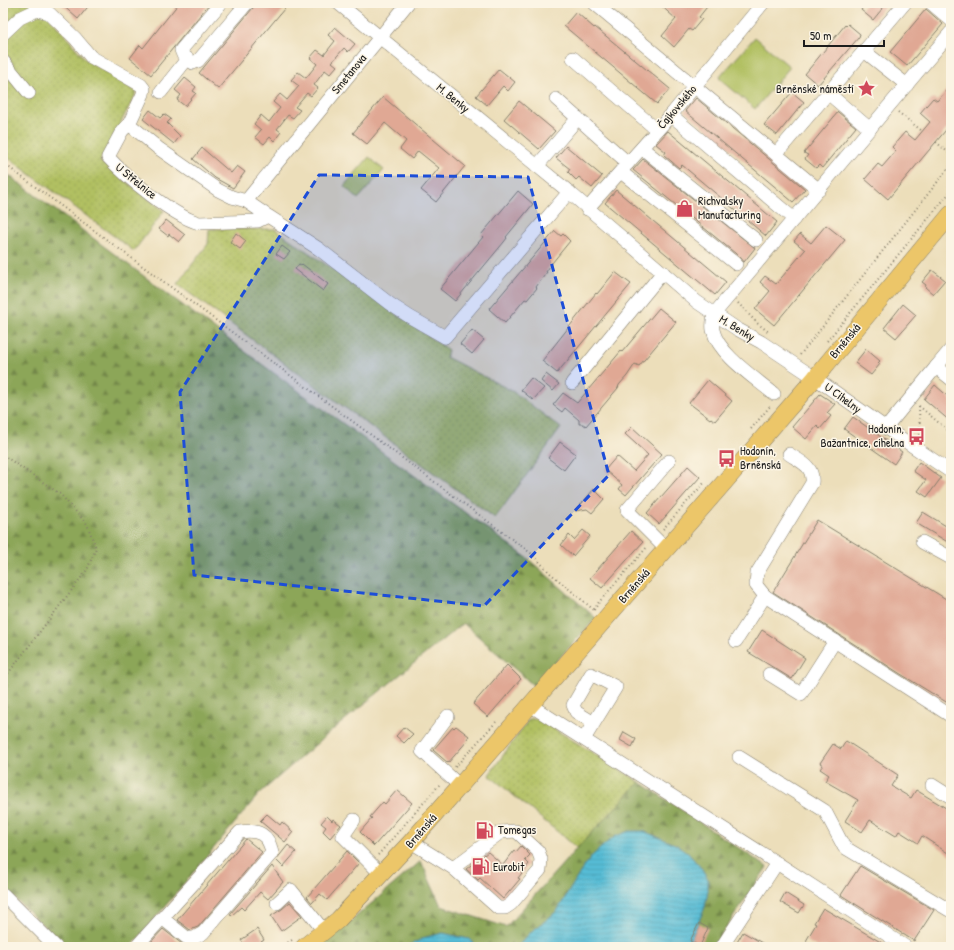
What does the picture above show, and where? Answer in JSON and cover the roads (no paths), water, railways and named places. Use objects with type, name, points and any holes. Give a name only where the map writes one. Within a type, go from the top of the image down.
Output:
[{"type":"main road","name":"Brněnská","points":[[300,942],[324,931],[338,920],[376,868],[411,842],[454,781],[530,705],[599,615],[661,543],[815,378],[951,214]]},
{"type":"street","points":[[220,3],[181,50],[183,55],[194,63],[198,61],[247,3]]},
{"type":"street","name":"M. Benky","points":[[338,3],[569,192],[664,272],[697,302],[815,378]]},
{"type":"street","name":"Smetanova","points":[[246,201],[408,3]]},
{"type":"street","points":[[594,3],[819,190]]},
{"type":"street","name":"Čajkovského","points":[[588,209],[671,115],[763,3]]},
{"type":"street","points":[[776,154],[905,3]]},
{"type":"street","points":[[931,3],[951,20]]},
{"type":"street","points":[[3,34],[20,18],[37,10],[49,13],[75,38],[91,57],[141,85],[144,90],[143,94],[129,124],[158,148],[218,190],[232,197],[246,201],[303,238],[390,304],[445,337],[569,192]]},
{"type":"street","points":[[774,398],[725,352],[713,330],[712,324],[714,314],[951,32]]},
{"type":"street","points":[[864,51],[907,85]]},
{"type":"street","points":[[573,58],[657,130]]},
{"type":"street","points":[[160,92],[187,59]]},
{"type":"street","points":[[3,61],[29,93]]},
{"type":"street","points":[[828,93],[870,129]]},
{"type":"street","points":[[556,99],[578,118],[624,168],[736,264]]},
{"type":"street","points":[[671,115],[794,219]]},
{"type":"street","points":[[537,166],[578,118]]},
{"type":"street","name":"U Střelnice","points":[[129,124],[122,131],[108,157],[124,174],[163,203],[191,220],[199,223],[258,221],[268,216]]},
{"type":"street","points":[[642,148],[756,240]]},
{"type":"street","points":[[572,383],[664,272]]},
{"type":"street","points":[[886,428],[951,349]]},
{"type":"street","points":[[936,367],[951,379]]},
{"type":"street","name":"U Cihelny","points":[[815,378],[951,472]]},
{"type":"street","points":[[789,454],[807,466],[813,475],[812,483],[757,573],[756,585],[765,596],[951,716]]},
{"type":"street","points":[[661,543],[627,510],[669,461]]},
{"type":"street","points":[[922,542],[951,558]]},
{"type":"street","points":[[736,641],[765,596]]},
{"type":"street","points":[[769,674],[801,694],[835,642]]},
{"type":"street","points":[[530,705],[778,863],[906,947]]},
{"type":"street","points":[[448,716],[422,751],[454,781]]},
{"type":"street","points":[[584,739],[594,723]]},
{"type":"street","points":[[739,757],[825,812],[844,847],[948,910],[951,906]]},
{"type":"street","points":[[932,785],[951,797]]},
{"type":"street","points":[[354,820],[343,836],[376,868]]},
{"type":"street","points":[[136,947],[162,918],[240,832],[252,830],[264,835],[271,843],[272,853],[203,933],[194,938],[187,938],[162,918]]},
{"type":"street","points":[[411,842],[453,868],[498,908],[505,908],[511,904],[540,870],[541,859],[538,851],[516,831],[508,831],[501,832],[453,868]]},
{"type":"street","points":[[726,947],[724,945],[778,863]]},
{"type":"street","points":[[276,903],[291,890],[324,931]]},
{"type":"street","points":[[3,894],[56,947]]},
{"type":"water","points":[[629,831],[643,831],[677,845],[687,852],[702,869],[708,879],[705,907],[690,942],[698,947],[517,947],[529,934],[557,911],[581,871],[592,856],[616,836]]},
{"type":"water","points":[[443,933],[469,939],[477,947],[405,947],[426,937]]},
{"type":"place","name":"Brněnské náměstí","points":[[867,89]]},
{"type":"place","name":"Richvalsky Manufacturing","points":[[685,208]]},
{"type":"place","name":"Hodonín, Bažantnice, cihelna","points":[[917,436]]},
{"type":"place","name":"Hodonín, Brněnská","points":[[727,458]]},
{"type":"place","name":"Tomegas","points":[[485,830]]},
{"type":"place","name":"Eurobit","points":[[480,867]]}]
